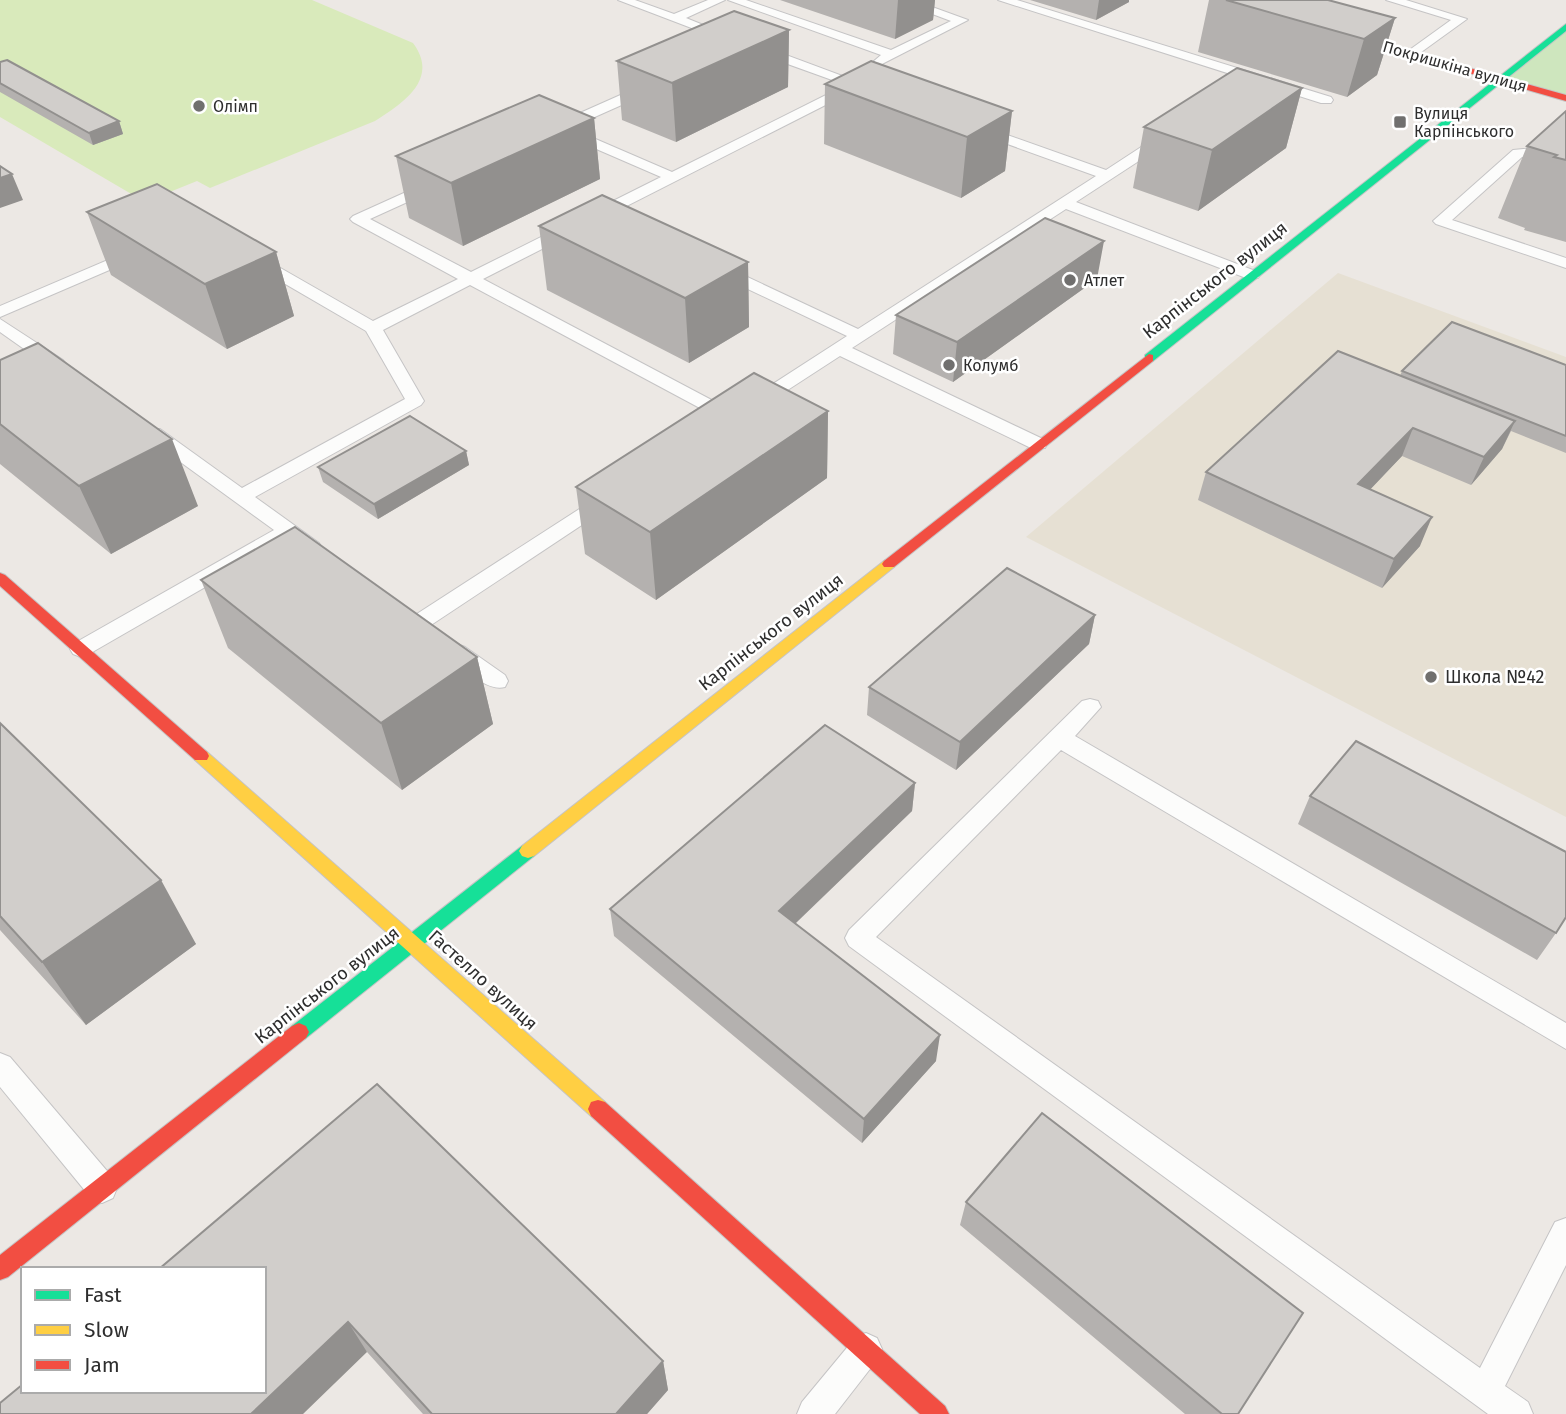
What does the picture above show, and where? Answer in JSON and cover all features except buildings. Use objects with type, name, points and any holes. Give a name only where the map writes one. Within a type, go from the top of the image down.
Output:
[{"type":"street","name":"Карпінського вулиця","points":[[0,1269],[1566,27]]},
{"type":"street","name":"Покришкіна вулиця","points":[[1324,29],[1566,98]]},
{"type":"street","name":"Гастелло вулиця","points":[[0,578],[412,942],[937,1414]]},
{"type":"lane","points":[[624,0],[856,76],[882,93]]},
{"type":"lane","points":[[675,18],[719,0]]},
{"type":"lane","points":[[734,0],[892,55]]},
{"type":"lane","points":[[373,328],[672,177],[892,55],[962,20],[901,0]]},
{"type":"lane","points":[[1004,0],[1326,100]]},
{"type":"lane","points":[[1392,0],[1426,4],[1461,19],[1413,54]]},
{"type":"lane","points":[[1233,93],[1256,78]]},
{"type":"lane","points":[[658,83],[553,131],[672,177]]},
{"type":"lane","points":[[969,125],[1107,175]]},
{"type":"lane","points":[[446,179],[358,219],[727,422],[1176,130]]},
{"type":"lane","points":[[1566,149],[1518,153],[1441,221],[1566,263]]},
{"type":"lane","points":[[1064,203],[1252,275]]},
{"type":"lane","points":[[601,214],[625,225]]},
{"type":"lane","points":[[0,312],[149,248]]},
{"type":"lane","points":[[241,497],[415,401],[373,328],[245,254]]},
{"type":"lane","points":[[699,260],[860,336]]},
{"type":"lane","points":[[0,324],[78,380]]},
{"type":"lane","points":[[839,349],[1038,444]]},
{"type":"lane","points":[[23,366],[45,356]]},
{"type":"lane","points":[[132,419],[331,562]]},
{"type":"lane","points":[[497,681],[412,620],[616,494]]},
{"type":"lane","points":[[81,649],[287,531]]},
{"type":"lane","points":[[1090,707],[858,938],[1516,1414]]},
{"type":"lane","points":[[1059,738],[1566,1037]]},
{"type":"lane","points":[[0,1066],[102,1188]]},
{"type":"lane","points":[[1485,1392],[1566,1233]]},
{"type":"lane","points":[[814,1414],[866,1349]]},
{"type":"shaded area","name":"Школа №42","points":[[1338,273],[1566,357],[1566,817],[1026,537]]},
{"type":"green space","name":"Олімп","points":[[0,0],[312,0],[413,43],[420,56],[422,68],[415,89],[375,121],[210,188],[197,181],[145,202],[0,117]]},
{"type":"green space","points":[[1566,27],[1566,98],[1499,79]]},
{"type":"traffic: fast","points":[[1149,358],[1566,27]]},
{"type":"traffic: fast","points":[[299,1032],[528,851]]},
{"type":"traffic: slow","points":[[528,851],[889,564]]},
{"type":"traffic: slow","points":[[201,756],[598,1109]]},
{"type":"traffic: jam","points":[[1336,32],[1566,98]]},
{"type":"traffic: jam","points":[[889,564],[1149,358]]},
{"type":"traffic: jam","points":[[0,578],[201,756]]},
{"type":"traffic: jam","points":[[0,1269],[299,1032]]},
{"type":"traffic: jam","points":[[598,1109],[937,1414]]},
{"type":"place","name":"Олімп","points":[[199,106]]},
{"type":"place","name":"Вулиця Карпінського","points":[[1400,122]]},
{"type":"place","name":"Атлет","points":[[1070,280]]},
{"type":"place","name":"Колумб","points":[[949,365]]},
{"type":"place","name":"Школа №42","points":[[1431,677]]}]
